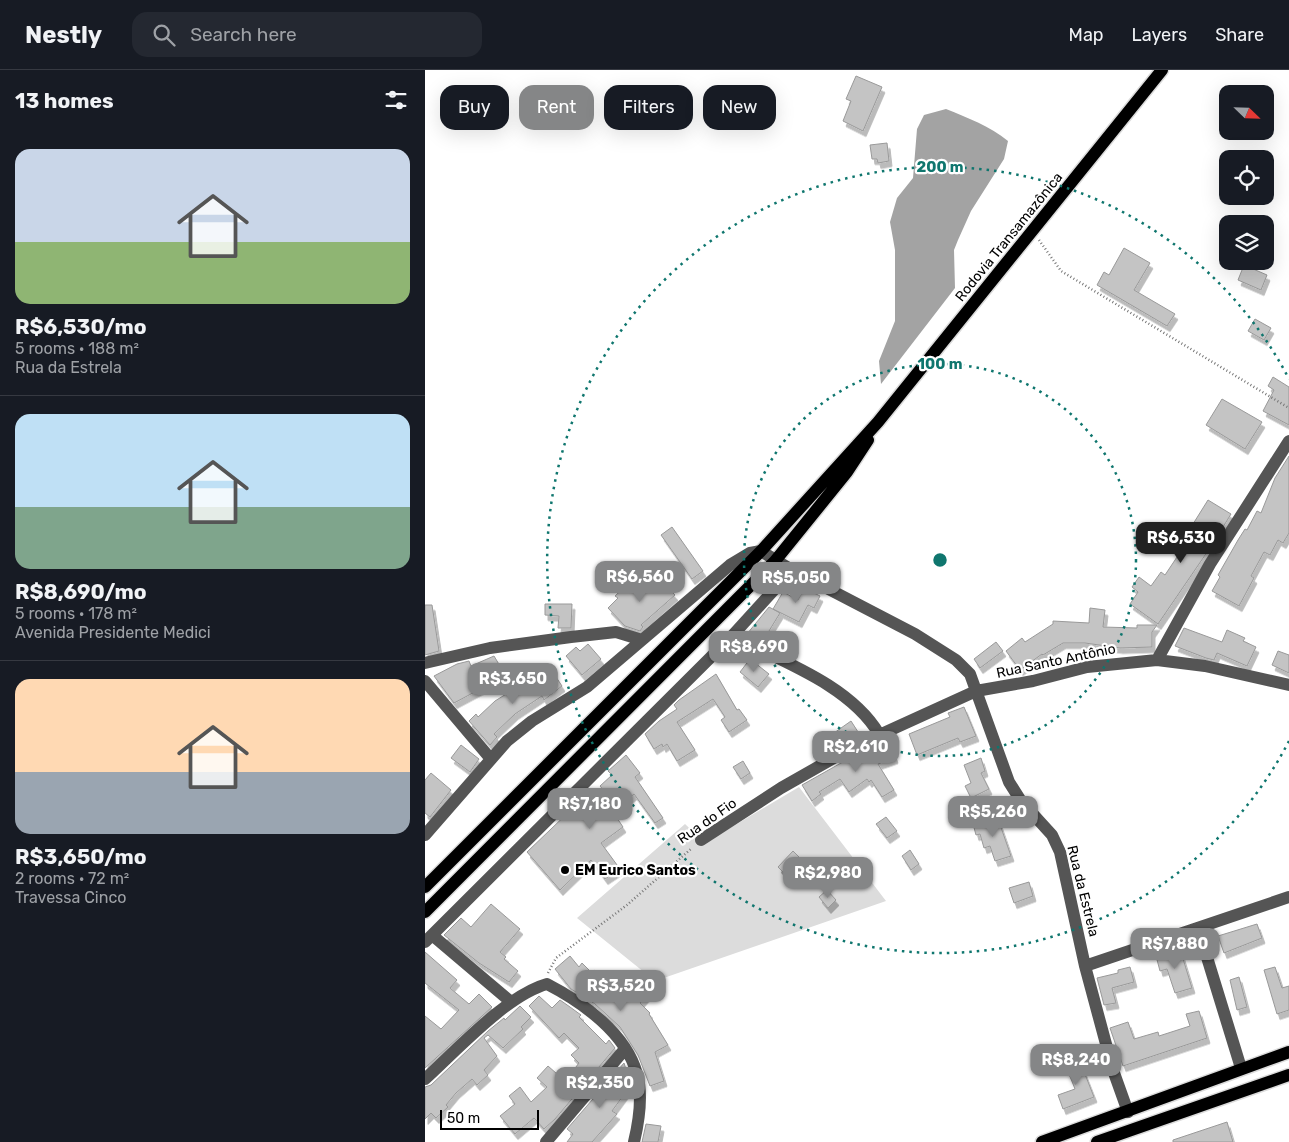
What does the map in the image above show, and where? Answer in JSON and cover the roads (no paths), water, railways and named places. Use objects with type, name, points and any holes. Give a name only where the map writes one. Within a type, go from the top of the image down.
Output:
[{"type":"main road","name":"Rodovia Transamazônica","points":[[878,422],[1162,70]]},
{"type":"main road","points":[[425,887],[761,551],[878,422]]},
{"type":"main road","points":[[425,912],[775,561],[847,472],[878,422]]},
{"type":"main road","points":[[1042,1142],[1289,1052]]},
{"type":"main road","points":[[1097,1142],[1289,1075]]},
{"type":"street","points":[[1157,660],[1211,564],[1289,441]]},
{"type":"street","name":"Rua da Estrela","points":[[761,551],[775,561],[853,600],[949,655],[970,674],[1009,782],[1021,801],[1051,835],[1060,852],[1085,966],[1111,1061],[1128,1112]]},
{"type":"street","points":[[425,835],[490,758],[532,721],[587,687],[731,565],[750,553],[761,551]]},
{"type":"street","points":[[511,1002],[428,938],[732,636],[792,570]]},
{"type":"street","points":[[425,663],[499,646],[616,632],[642,640]]},
{"type":"street","points":[[732,636],[834,688],[863,712],[879,734]]},
{"type":"street","name":"Rua Santo Antônio","points":[[976,691],[1033,681],[1087,667],[1157,660],[1205,666],[1289,685]]},
{"type":"street","points":[[425,681],[490,758]]},
{"type":"street","name":"Rua do Fio","points":[[701,840],[801,776],[879,734],[976,691]]},
{"type":"street","points":[[1085,966],[1289,897]]},
{"type":"street","points":[[1198,928],[1241,1068]]},
{"type":"street","points":[[425,1079],[511,1002],[528,990],[547,984],[572,997],[616,1038],[625,1049],[637,1073],[639,1097],[634,1142]]},
{"type":"street","points":[[546,1142],[625,1049]]},
{"type":"place","name":"EM Eurico Santos","points":[[565,870]]}]
